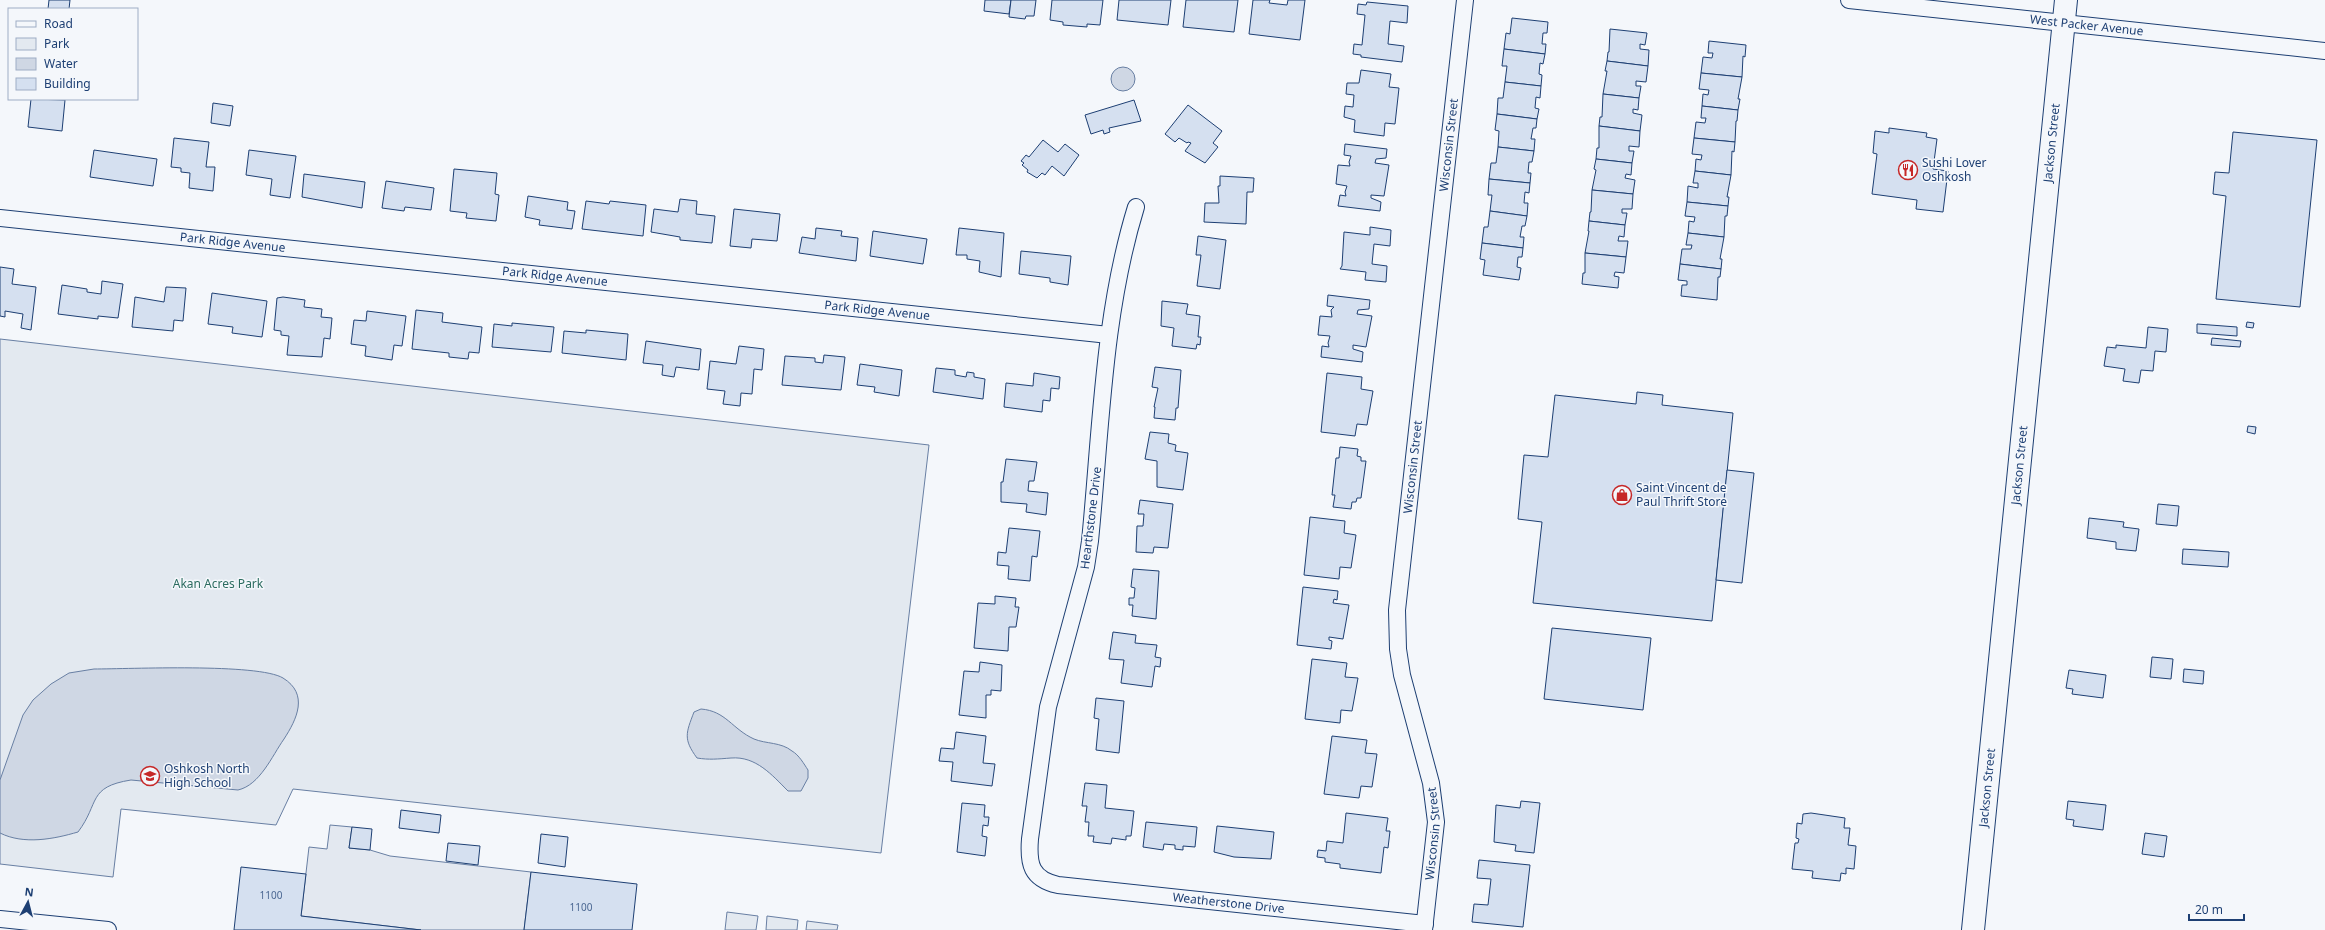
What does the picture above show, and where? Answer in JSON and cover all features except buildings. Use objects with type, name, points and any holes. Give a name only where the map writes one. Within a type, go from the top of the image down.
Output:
[{"type":"main road","name":"Jackson Street","points":[[1973,930],[2066,0]]},
{"type":"street","name":"Wisconsin Street","points":[[1425,927],[1436,822],[1431,783],[1402,674],[1398,649],[1396,610],[1465,0]]},
{"type":"street","name":"West Packer Avenue","points":[[1849,0],[2325,51]]},
{"type":"street","name":"Hearthstone Drive","points":[[1035,872],[1029,860],[1033,816],[1048,707],[1086,567],[1090,541],[1109,335],[1122,252],[1136,207]]},
{"type":"street","name":"Park Ridge Avenue","points":[[0,218],[1109,335]]},
{"type":"street","name":"Weatherstone Drive","points":[[1035,872],[1047,882],[1058,885],[1425,927]]},
{"type":"street","points":[[0,919],[108,930]]},
{"type":"green space","name":"Akan Acres Park","points":[[0,339],[929,445],[881,853],[293,789],[276,825],[121,809],[113,877],[0,864]]},
{"type":"green space","points":[[727,912],[758,916],[756,930],[725,930]]},
{"type":"green space","points":[[767,916],[798,920],[797,930],[766,930]]},
{"type":"green space","points":[[807,921],[838,925],[837,930],[806,930]]},
{"type":"shaded area","points":[[330,825],[352,827],[349,848],[370,850],[390,856],[531,872],[524,930],[421,930],[301,916],[309,847],[327,849]]},
{"type":"water","points":[[1118,67],[1128,67],[1135,74],[1135,84],[1128,91],[1118,91],[1111,84],[1111,74]]},
{"type":"water","points":[[192,668],[248,670],[269,673],[283,678],[291,684],[296,691],[298,707],[289,731],[265,769],[246,787],[238,790],[131,780],[107,787],[101,792],[96,798],[85,822],[78,832],[39,840],[19,839],[0,833],[0,780],[23,715],[33,700],[51,684],[69,673],[94,669]]},
{"type":"water","points":[[701,709],[710,710],[717,713],[746,735],[754,739],[783,746],[795,753],[808,770],[808,778],[801,791],[788,791],[770,773],[756,763],[748,760],[740,758],[697,758],[690,746],[687,736],[694,712]]},
{"type":"place","name":"Sushi Lover Oshkosh","points":[[1908,170]]},
{"type":"place","name":"Saint Vincent de Paul Thrift Store","points":[[1622,495]]},
{"type":"place","name":"Oshkosh North High School","points":[[150,776]]}]
